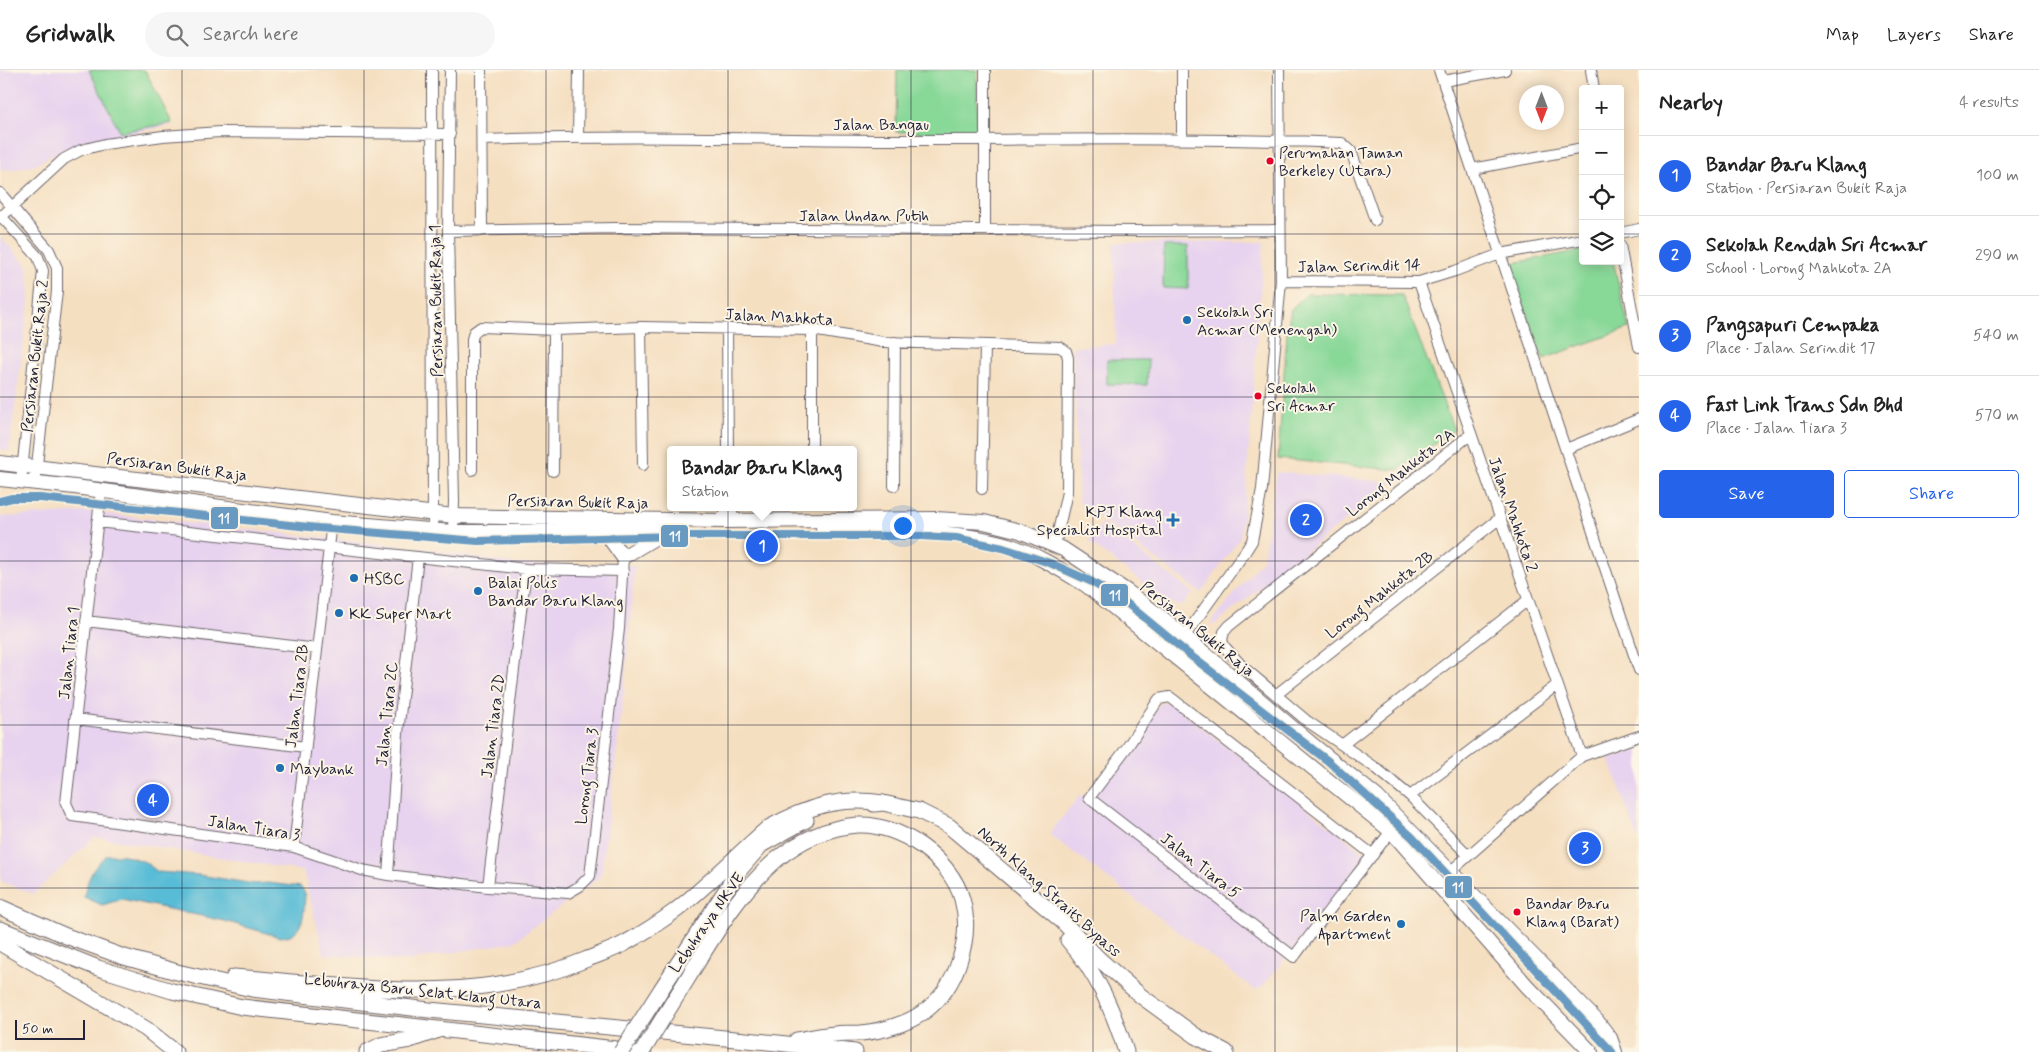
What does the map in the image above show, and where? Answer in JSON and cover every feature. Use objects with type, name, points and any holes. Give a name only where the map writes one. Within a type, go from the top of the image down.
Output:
[{"type":"highway","points":[[177,972],[351,987],[427,991],[475,988],[515,982],[557,972],[625,944],[674,911],[768,828],[783,820],[811,808],[842,801],[884,802]]},
{"type":"highway","name":"North Klang Straits Bypass","points":[[621,1052],[737,873],[761,845],[814,816],[835,809],[884,802],[919,811],[949,826],[1037,899],[1141,996],[1196,1036],[1226,1052]]},
{"type":"highway","name":"Lebuhraya NKVE","points":[[642,1052],[742,897],[765,870],[803,842],[838,828],[860,825],[884,827],[908,837],[931,853],[954,882],[962,898],[966,918],[966,936],[958,968],[949,985],[938,999],[925,1011],[910,1020],[879,1030],[836,1033],[778,1043]]},
{"type":"highway","points":[[1037,899],[1095,975],[1110,1006],[1126,1052]]},
{"type":"highway","name":"Lebuhraya Baru Selat Klang Utara","points":[[0,907],[120,956],[177,972],[252,989],[429,1010],[855,1052]]},
{"type":"highway","points":[[0,928],[98,968],[172,991],[242,1007],[642,1052]]},
{"type":"highway","points":[[0,943],[146,1029],[175,1052]]},
{"type":"highway","points":[[367,1052],[381,1045],[410,1040],[440,1030]]},
{"type":"main road","name":"Persiaran Bukit Raja","points":[[0,463],[454,516],[728,514],[936,519],[974,522],[1020,531],[1055,545],[1128,592],[1185,636],[1377,797],[1597,1021],[1610,1038],[1615,1052]]},
{"type":"main road","name":"Persiaran Bukit Raja","points":[[0,479],[332,522],[452,532],[873,530],[951,535],[1008,545],[1040,558],[1086,585],[1391,830],[1528,986],[1591,1052]]},
{"type":"main road","points":[[605,532],[623,564],[668,530]]},
{"type":"street","name":"Persiaran Bukit Raja 1","points":[[432,70],[433,530]]},
{"type":"street","name":"Persiaran Bukit Raja 1","points":[[450,70],[448,231],[454,516],[452,532]]},
{"type":"street","points":[[481,70],[482,231]]},
{"type":"street","points":[[578,138],[579,70]]},
{"type":"street","points":[[985,70],[985,230]]},
{"type":"street","points":[[1182,70],[1182,139]]},
{"type":"street","points":[[1171,655],[1252,541],[1262,489],[1281,281],[1279,70]]},
{"type":"street","points":[[1439,70],[1639,670]]},
{"type":"street","points":[[1443,81],[1505,70]]},
{"type":"street","points":[[1591,70],[1593,85]]},
{"type":"street","points":[[0,216],[64,159],[81,150],[105,144],[163,136],[220,132],[450,134]]},
{"type":"street","name":"Jalan Bangau","points":[[482,140],[578,138],[1182,139],[1342,143],[1351,151],[1375,220]]},
{"type":"street","points":[[1472,169],[1579,149]]},
{"type":"street","name":"Persiaran Bukit Raja 2","points":[[0,193],[49,250],[57,268],[37,467],[28,482]]},
{"type":"street","name":"Persiaran Bukit Raja 2","points":[[0,216],[38,257],[43,271],[23,466],[28,482]]},
{"type":"street","name":"Jalan Undan Putih","points":[[448,231],[615,228],[1280,230]]},
{"type":"street","points":[[1624,231],[1639,229]]},
{"type":"street","name":"Jalan Serindit 14","points":[[1281,281],[1419,282],[1500,254],[1579,240]]},
{"type":"street","points":[[1624,265],[1639,347]]},
{"type":"street","name":"Jalan Mahkota 2","points":[[1419,282],[1582,756]]},
{"type":"street","points":[[641,327],[642,465]]},
{"type":"street","name":"Jalan Mahkota","points":[[472,470],[472,339],[474,332],[480,328],[554,330],[641,327],[812,330],[884,342],[1060,347],[1066,351],[1068,358],[1067,492],[1055,545]]},
{"type":"street","points":[[727,328],[728,446]]},
{"type":"street","points":[[553,470],[554,330]]},
{"type":"street","points":[[812,330],[812,446]]},
{"type":"street","points":[[894,486],[895,342]]},
{"type":"street","points":[[982,489],[985,346]]},
{"type":"street","points":[[1566,450],[1639,419]]},
{"type":"street","name":"Lorong Mahkota 2A","points":[[1277,694],[1242,666],[1224,646],[1222,640],[1224,632],[1229,626],[1471,434]]},
{"type":"street","name":"Jalan Tiara 1","points":[[72,816],[66,803],[101,491]]},
{"type":"street","name":"Lorong Mahkota 2B","points":[[1277,694],[1500,518]]},
{"type":"street","points":[[97,522],[526,569],[623,564]]},
{"type":"street","name":"Jalan Tiara 2B","points":[[294,847],[332,522]]},
{"type":"street","name":"Jalan Tiara 2C","points":[[388,875],[398,733],[418,558]]},
{"type":"street","name":"Lorong Tiara 3","points":[[488,887],[568,893],[580,886],[590,876],[619,629],[623,564]]},
{"type":"street","name":"Jalan Tiara 2D","points":[[488,887],[526,569]]},
{"type":"street","points":[[1342,745],[1528,600]]},
{"type":"street","points":[[86,621],[317,649]]},
{"type":"street","points":[[1410,796],[1557,685]]},
{"type":"street","points":[[1277,694],[1306,721],[1376,768],[1410,796],[1468,856]]},
{"type":"street","name":"Jalan Tiara 5","points":[[1170,698],[1373,855],[1344,889],[1294,958],[1089,798],[1128,746],[1159,699],[1170,698]]},
{"type":"street","points":[[75,719],[306,747]]},
{"type":"street","points":[[1451,871],[1582,756],[1639,736]]},
{"type":"street","name":"Jalan Tiara 3","points":[[72,816],[294,847],[362,870],[488,887]]},
{"type":"street","points":[[1373,855],[1391,830]]},
{"type":"shaded area","points":[[0,70],[136,70],[161,118],[172,125],[88,142],[65,149],[38,163],[17,169],[0,170]]},
{"type":"shaded area","points":[[0,236],[27,266],[30,293],[9,451],[0,450]]},
{"type":"shaded area","points":[[1264,242],[1245,501],[1240,538],[1201,593],[1079,502],[1073,347],[1116,344],[1114,243]]},
{"type":"shaded area","points":[[1277,472],[1393,482],[1214,625],[1210,624],[1263,559]]},
{"type":"shaded area","points":[[86,512],[427,549],[513,564],[635,566],[624,691],[601,876],[514,942],[404,961],[324,954],[303,871],[95,837],[33,894],[1,881],[0,517]]},
{"type":"shaded area","points":[[1102,523],[1193,593],[1182,606],[1169,603],[1089,542]]},
{"type":"shaded area","points":[[1169,702],[1367,855],[1263,986],[1255,990],[1049,834],[1080,795],[1090,802],[1161,703]]},
{"type":"shaded area","points":[[1639,749],[1639,842],[1609,759]]},
{"type":"green space","points":[[89,70],[145,70],[172,123],[120,132]]},
{"type":"green space","points":[[897,70],[977,70],[977,133],[896,132]]},
{"type":"green space","points":[[1164,246],[1188,246],[1188,289],[1163,288]]},
{"type":"green space","points":[[1579,251],[1579,265],[1614,265],[1629,328],[1543,359],[1508,264]]},
{"type":"green space","points":[[1307,294],[1402,295],[1454,430],[1398,470],[1278,459],[1287,332],[1291,309]]},
{"type":"green space","points":[[1107,360],[1148,360],[1147,385],[1107,384]]},
{"type":"water","points":[[107,855],[124,855],[145,862],[158,872],[199,875],[254,884],[268,883],[301,887],[305,893],[302,922],[294,933],[280,937],[225,921],[122,899],[102,905],[84,897],[91,874]]},
{"type":"transit line","name":"11","points":[[0,501],[12,498],[40,498],[318,528],[478,541],[677,536],[920,536],[956,538],[1003,548],[1050,563],[1090,581],[1124,601],[1191,656],[1328,761],[1412,837],[1612,1052]]},
{"type":"place","name":"Perumahan Taman Berkeley (Utara)","points":[[1270,161]]},
{"type":"place","name":"Sekolah Sri Acmar (Menengah)","points":[[1187,320]]},
{"type":"place","name":"Sekolah Sri Acmar","points":[[1258,396]]},
{"type":"place","name":"KPJ Klang Specialist Hospital","points":[[1173,520]]},
{"type":"place","name":"Sekolah Rendah Sri Acmar","points":[[1306,520]]},
{"type":"place","name":"Bandar Baru Klang","points":[[762,546]]},
{"type":"place","name":"HSBC","points":[[354,578]]},
{"type":"place","name":"Balai Polis Bandar Baru Klang","points":[[478,591]]},
{"type":"place","name":"KK Super Mart","points":[[339,613]]},
{"type":"place","name":"Maybank","points":[[280,768]]},
{"type":"place","name":"Fast Link Trans Sdn Bhd","points":[[153,800]]},
{"type":"place","name":"Pangsapuri Cempaka","points":[[1585,848]]},
{"type":"place","name":"Bandar Baru Klang (Barat)","points":[[1517,912]]},
{"type":"place","name":"Palm Garden Apartment","points":[[1401,924]]}]
